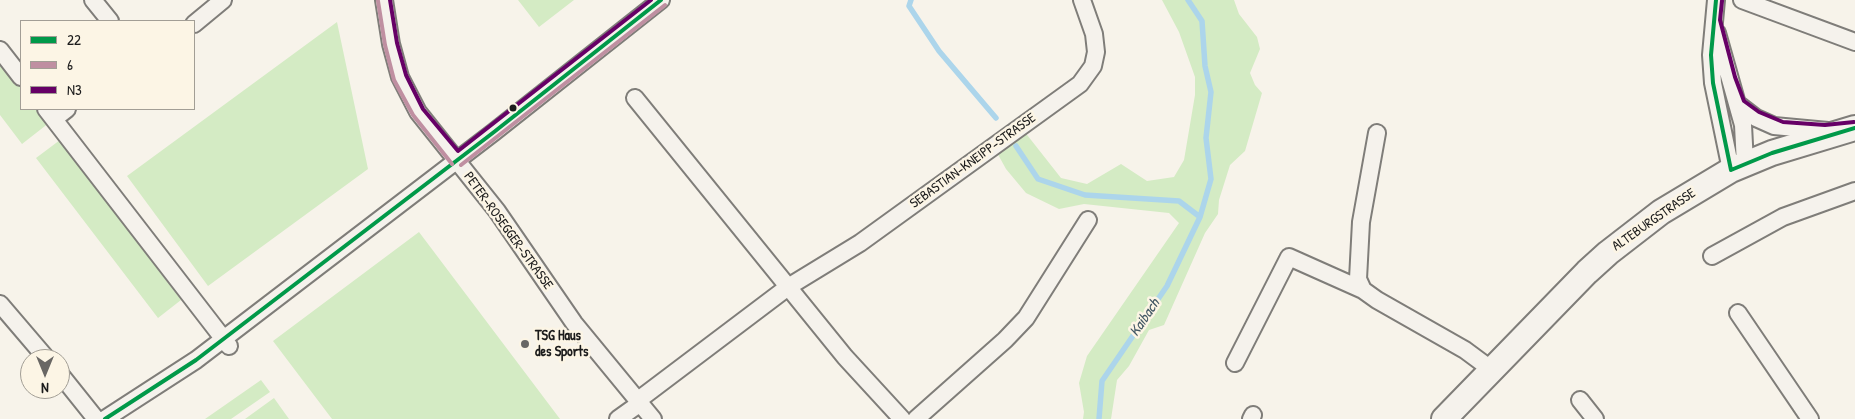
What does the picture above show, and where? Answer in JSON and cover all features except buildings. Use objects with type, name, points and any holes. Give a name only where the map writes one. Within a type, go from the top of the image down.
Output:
[{"type":"main road","name":"ALTEBURGSTRASSE","points":[[1444,419],[1608,253],[1660,212],[1738,167],[1772,153],[1854,129]]},
{"type":"street","points":[[93,0],[109,20]]},
{"type":"street","points":[[195,23],[223,0]]},
{"type":"street","name":"PETER-ROSEGGER-STRASSE","points":[[384,0],[391,44],[400,77],[418,112],[497,211],[574,323],[653,419]]},
{"type":"street","points":[[105,419],[226,342],[661,0]]},
{"type":"street","name":"SEBASTIAN-KNEIPP-STRASSE","points":[[618,419],[788,287],[860,243],[1080,84],[1093,66],[1096,52],[1094,34],[1082,0]]},
{"type":"street","points":[[1716,0],[1711,55],[1713,83],[1738,167]]},
{"type":"street","points":[[1742,0],[1855,42]]},
{"type":"street","points":[[1714,21],[1729,79],[1739,105],[1743,125],[1738,167]]},
{"type":"street","points":[[0,50],[20,76]]},
{"type":"street","points":[[635,98],[845,357],[902,419]]},
{"type":"street","points":[[1739,105],[1756,118],[1782,128],[1825,131],[1854,129]]},
{"type":"street","points":[[57,111],[226,342]]},
{"type":"street","points":[[1363,290],[1358,278],[1362,222],[1377,133]]},
{"type":"street","points":[[1712,256],[1783,217],[1855,191]]},
{"type":"street","points":[[916,419],[1005,340],[1026,318],[1088,220]]},
{"type":"street","points":[[1236,363],[1289,257],[1363,290],[1377,300],[1465,350],[1492,370]]},
{"type":"street","points":[[0,304],[38,349]]},
{"type":"street","points":[[1738,313],[1810,419]]},
{"type":"street","points":[[70,386],[96,419]]},
{"type":"street","points":[[1580,400],[1596,419]]},
{"type":"green space","points":[[518,0],[574,0],[539,27]]},
{"type":"green space","points":[[1162,0],[1234,0],[1239,14],[1257,37],[1260,49],[1250,73],[1255,85],[1262,93],[1245,151],[1230,165],[1219,200],[1218,214],[1205,233],[1164,325],[1149,330],[1129,366],[1117,380],[1111,419],[1083,419],[1084,412],[1079,383],[1087,356],[1179,223],[1169,213],[1084,204],[1059,209],[1026,193],[1006,169],[995,149],[1024,131],[1061,178],[1087,184],[1121,164],[1147,181],[1174,177],[1184,160],[1195,95],[1195,77],[1179,32]]},
{"type":"green space","points":[[337,22],[368,169],[208,286],[127,176]]},
{"type":"green space","points":[[0,50],[20,76],[20,110],[47,110],[54,119],[22,144],[0,115]]},
{"type":"green space","points":[[60,140],[181,300],[158,318],[36,158]]},
{"type":"green space","points":[[419,232],[560,419],[332,419],[273,341]]},
{"type":"green space","points":[[261,380],[270,392],[231,419],[205,419]]},
{"type":"green space","points":[[274,398],[289,419],[245,419]]},
{"type":"waterway","name":"Kaibach","points":[[911,0],[909,6],[939,51],[996,118]]},
{"type":"waterway","name":"Kaibach","points":[[1099,419],[1102,381],[1167,286],[1200,217],[1211,179],[1206,138],[1211,92],[1205,66],[1202,21],[1188,0]]},
{"type":"waterway","name":"Kaibach","points":[[1016,146],[1038,179],[1085,195],[1179,201],[1200,217]]},
{"type":"transit line","name":"N3","points":[[390,0],[397,43],[406,75],[423,109],[458,151],[651,0]]},
{"type":"transit line","name":"22","points":[[105,419],[196,360],[494,132],[661,0]]},
{"type":"transit line","name":"22","points":[[1716,0],[1711,55],[1713,83],[1731,170],[1772,153],[1855,128]]},
{"type":"transit line","name":"6","points":[[378,1],[385,45],[394,80],[413,115],[452,164]]},
{"type":"transit line","name":"N3","points":[[1722,1],[1720,20],[1735,77],[1744,101],[1759,112],[1783,122],[1825,125],[1854,122]]},
{"type":"transit line","name":"6","points":[[461,165],[665,5]]},
{"type":"place","name":"TSG Haus des Sports","points":[[525,344]]}]
